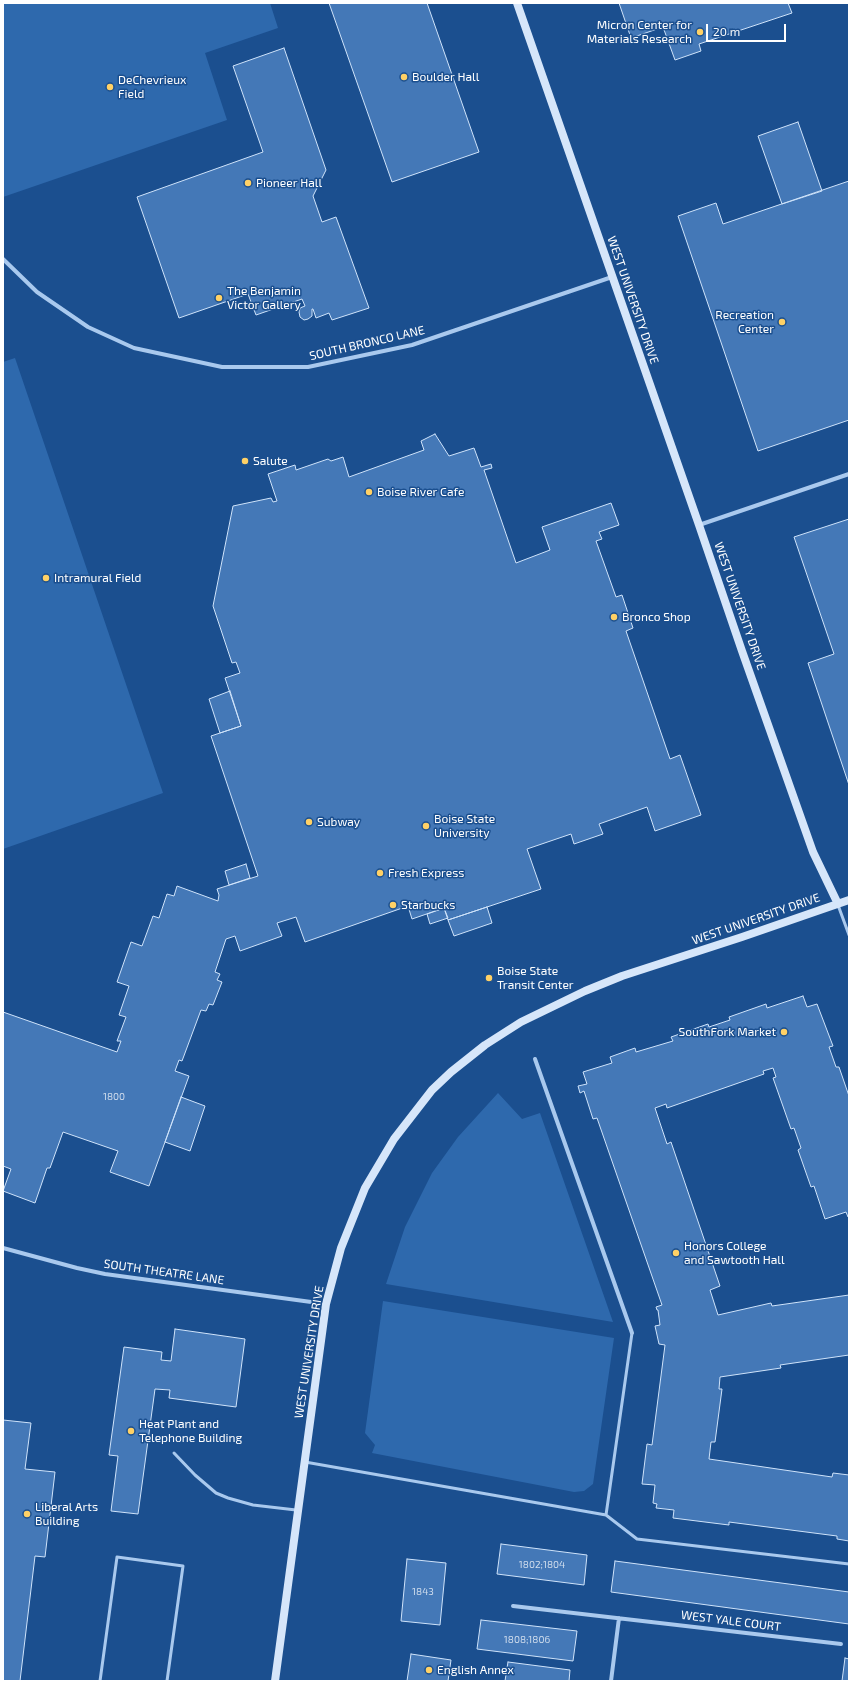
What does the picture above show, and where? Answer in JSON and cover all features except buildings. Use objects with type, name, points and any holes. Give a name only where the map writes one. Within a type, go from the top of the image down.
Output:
[{"type":"street","name":"WEST UNIVERSITY DRIVE","points":[[275,1681],[326,1304],[341,1248],[365,1188],[394,1139],[432,1090],[451,1072],[485,1045],[521,1022],[585,991],[622,976],[838,904],[813,852],[517,3]]},
{"type":"street","name":"SOUTH BRONCO LANE","points":[[3,259],[37,292],[88,327],[134,348],[222,367],[308,367],[412,345],[612,277]]},
{"type":"street","points":[[699,525],[849,474]]},
{"type":"street","points":[[838,904],[849,900]]},
{"type":"street","points":[[534,1059],[632,1333]]},
{"type":"street","name":"SOUTH THEATRE LANE","points":[[3,1248],[105,1274],[326,1304]]},
{"type":"street","name":"WEST YALE COURT","points":[[513,1606],[841,1644]]},
{"type":"street","points":[[611,1681],[619,1618]]},
{"type":"lane","points":[[838,904],[849,935]]},
{"type":"lane","points":[[606,1515],[632,1333]]},
{"type":"lane","points":[[174,1453],[216,1493],[253,1505],[298,1511]]},
{"type":"lane","points":[[305,1461],[606,1515],[636,1539],[849,1564]]},
{"type":"lane","points":[[100,1681],[117,1557],[182,1566],[167,1681]]},
{"type":"shaded area","name":"DeChevrieux Field","points":[[3,3],[270,3],[278,28],[205,53],[227,120],[3,197]]},
{"type":"shaded area","name":"Intramural Field","points":[[15,358],[163,793],[3,849],[3,362]]},
{"type":"shaded area","points":[[498,1093],[522,1119],[540,1113],[613,1322],[386,1284],[405,1227],[432,1173],[458,1137]]},
{"type":"shaded area","points":[[383,1301],[614,1338],[593,1484],[584,1491],[574,1492],[372,1453],[375,1445],[365,1433]]},
{"type":"place","name":"Micron Center for Materials Research","points":[[700,32]]},
{"type":"place","name":"Boulder Hall","points":[[404,77]]},
{"type":"place","name":"DeChevrieux Field","points":[[110,87]]},
{"type":"place","name":"Pioneer Hall","points":[[248,183]]},
{"type":"place","name":"The Benjamin Victor Gallery","points":[[219,298]]},
{"type":"place","name":"Recreation Center","points":[[782,322]]},
{"type":"place","name":"Salute","points":[[245,461]]},
{"type":"place","name":"Boise River Cafe","points":[[369,492]]},
{"type":"place","name":"Intramural Field","points":[[46,578]]},
{"type":"place","name":"Bronco Shop","points":[[614,617]]},
{"type":"place","name":"Subway","points":[[309,822]]},
{"type":"place","name":"Boise State University","points":[[426,826]]},
{"type":"place","name":"Fresh Express","points":[[380,873]]},
{"type":"place","name":"Starbucks","points":[[393,905]]},
{"type":"place","name":"Boise State Transit Center","points":[[489,978]]},
{"type":"place","name":"SouthFork Market","points":[[784,1032]]},
{"type":"place","name":"Honors College and Sawtooth Hall","points":[[676,1253]]},
{"type":"place","name":"Heat Plant and Telephone Building","points":[[131,1431]]},
{"type":"place","name":"Liberal Arts Building","points":[[27,1514]]},
{"type":"place","name":"English Annex","points":[[429,1670]]}]
